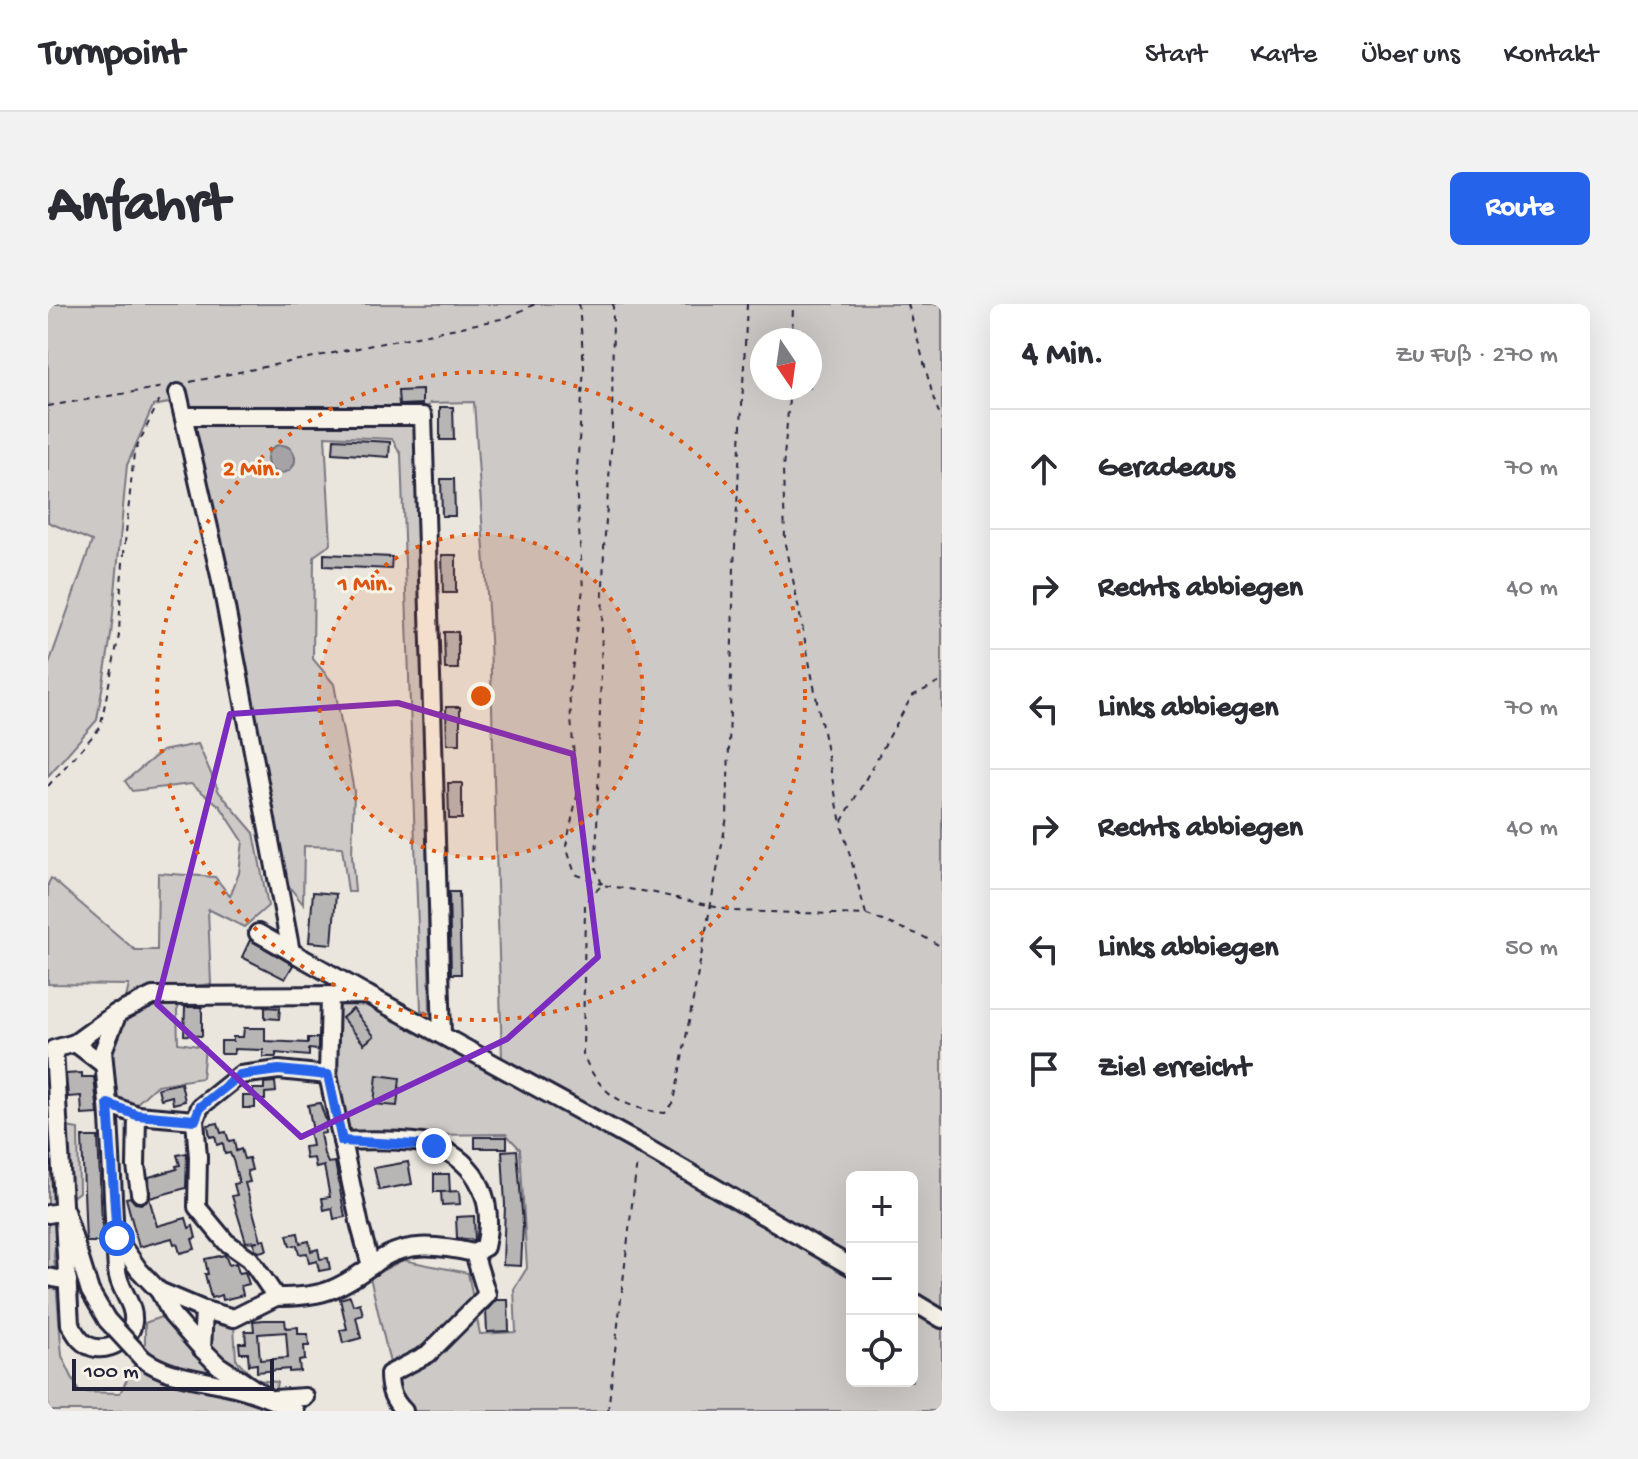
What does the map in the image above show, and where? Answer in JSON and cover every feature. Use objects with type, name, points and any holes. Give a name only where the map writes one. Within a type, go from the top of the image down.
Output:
[{"type":"lane","points":[[180,388],[220,576],[291,952]]},
{"type":"lane","points":[[184,416],[423,416],[442,1035]]},
{"type":"lane","points":[[258,933],[640,1144],[846,1264]]},
{"type":"lane","points":[[118,1013],[103,1051],[117,1274],[130,1303],[133,1321],[131,1332],[119,1343],[96,1348],[76,1336],[70,1324],[65,1211],[51,1047],[75,1043],[118,1013],[153,996],[368,995]]},
{"type":"lane","points":[[330,997],[328,1075],[371,1266]]},
{"type":"lane","points":[[75,1043],[104,1065]]},
{"type":"lane","points":[[276,1297],[250,1259],[226,1242],[197,1207],[195,1120],[200,1107],[240,1075],[279,1070],[328,1075]]},
{"type":"lane","points":[[108,1104],[137,1115],[195,1120]]},
{"type":"lane","points":[[137,1115],[136,1166],[140,1193]]},
{"type":"lane","points":[[159,1291],[204,1310],[234,1318],[276,1297],[327,1293],[394,1251],[441,1246],[474,1253],[485,1247],[490,1225],[478,1176],[461,1162],[434,1146],[342,1141]]},
{"type":"lane","points":[[48,1214],[65,1211]]},
{"type":"lane","points":[[65,1211],[90,1291],[107,1320],[143,1359],[174,1376],[224,1384],[300,1404]]},
{"type":"lane","points":[[117,1238],[139,1270],[159,1291],[172,1315],[202,1349],[218,1365],[269,1398]]},
{"type":"lane","points":[[404,1411],[389,1389],[389,1374],[428,1354],[487,1295],[474,1253]]},
{"type":"lane","points":[[48,1277],[68,1281]]},
{"type":"lane","points":[[918,1305],[942,1319]]},
{"type":"lane","points":[[202,1349],[204,1310]]},
{"type":"path","points":[[180,388],[506,318],[535,304]]},
{"type":"path","points":[[579,304],[584,367],[576,485],[583,589],[569,692],[577,796],[566,846],[575,874],[602,885],[655,893],[733,911],[867,915],[942,947]]},
{"type":"path","points":[[602,885],[596,869],[604,548],[612,437],[613,304]]},
{"type":"path","points":[[602,885],[585,902],[583,1054],[592,1077],[616,1098],[644,1110],[665,1113],[674,1102],[727,817],[734,567],[747,304]]},
{"type":"path","points":[[792,328],[793,304]]},
{"type":"path","points":[[908,304],[942,421]]},
{"type":"path","points":[[48,406],[166,387],[134,453],[119,635],[100,728],[48,786]]},
{"type":"path","points":[[789,400],[783,469],[785,539],[841,823],[867,915]]},
{"type":"path","points":[[841,823],[912,696],[942,681]]},
{"type":"path","points":[[608,1411],[640,1144]]},
{"type":"highlighted area","points":[[398,703],[573,754],[598,957],[507,1039],[301,1137],[157,1004],[230,714]]},
{"type":"shaded area","points":[[48,304],[942,304],[942,1310],[918,1296],[918,1171],[846,1171],[846,1255],[502,1059],[490,638],[474,402],[430,403],[418,428],[430,1014],[421,1010],[401,454],[392,439],[325,436],[331,544],[314,556],[313,659],[334,684],[354,791],[352,855],[355,892],[348,892],[342,847],[304,846],[303,904],[288,885],[248,699],[226,564],[185,400],[153,406],[127,465],[111,635],[97,720],[48,776],[48,667],[92,541],[48,522]]},
{"type":"shaded area","points":[[281,445],[291,449],[295,459],[291,469],[281,473],[271,469],[267,459],[271,449]]},
{"type":"shaded area","points":[[198,744],[219,792],[254,833],[268,906],[244,927],[208,909],[211,984],[186,987],[177,1011],[178,1043],[205,1047],[202,1078],[157,1085],[135,1105],[119,1103],[112,1059],[129,985],[48,984],[48,884],[51,878],[135,950],[157,950],[158,873],[215,877],[230,896],[239,873],[243,841],[220,806],[191,784],[132,791],[125,781],[162,751]]},
{"type":"shaded area","points":[[336,1003],[368,1005],[548,1103],[846,1275],[846,1387],[918,1387],[918,1315],[942,1328],[942,1411],[401,1411],[370,1277],[403,1260],[468,1273],[480,1334],[516,1332],[514,1289],[527,1268],[520,1149],[506,1134],[351,1136],[339,1088]]},
{"type":"shaded area","points":[[48,1082],[67,1127],[78,1129],[79,1192],[59,1207],[54,1256],[62,1356],[79,1392],[120,1393],[145,1344],[145,1323],[166,1315],[194,1350],[209,1323],[234,1326],[236,1359],[256,1380],[277,1382],[272,1408],[277,1411],[48,1411]]},
{"type":"building","points":[[422,390],[422,404],[399,405],[398,391]]},
{"type":"building","points":[[440,407],[453,407],[454,440],[440,440]]},
{"type":"building","points":[[334,439],[390,442],[389,457],[333,453]]},
{"type":"building","points":[[441,479],[454,479],[455,516],[442,516]]},
{"type":"building","points":[[324,554],[392,557],[391,569],[324,566]]},
{"type":"building","points":[[442,555],[456,555],[456,593],[443,593]]},
{"type":"building","points":[[444,632],[458,632],[458,669],[445,669]]},
{"type":"building","points":[[446,707],[460,707],[460,744],[447,744]]},
{"type":"building","points":[[448,783],[462,783],[462,819],[449,819]]},
{"type":"building","points":[[313,892],[336,894],[332,944],[309,942]]},
{"type":"building","points":[[449,892],[459,892],[461,974],[451,974]]},
{"type":"building","points":[[250,940],[293,965],[285,979],[242,957]]},
{"type":"building","points":[[185,1007],[202,1007],[202,1036],[184,1035]]},
{"type":"building","points":[[265,1007],[280,1008],[279,1019],[265,1018]]},
{"type":"building","points":[[353,1009],[374,1036],[364,1044],[342,1018]]},
{"type":"building","points":[[244,1028],[265,1028],[265,1041],[308,1043],[308,1038],[318,1038],[318,1050],[309,1049],[309,1056],[276,1053],[276,1057],[263,1057],[263,1050],[234,1049],[234,1054],[221,1054],[221,1041],[243,1037]]},
{"type":"building","points":[[82,1073],[82,1077],[94,1077],[98,1114],[82,1115],[81,1096],[68,1097],[66,1074]]},
{"type":"building","points":[[377,1075],[400,1078],[397,1106],[374,1104]]},
{"type":"building","points":[[275,1082],[276,1092],[265,1093],[265,1100],[255,1100],[255,1108],[243,1108],[243,1096],[253,1096],[253,1089],[264,1089],[264,1083]]},
{"type":"building","points":[[181,1083],[185,1101],[173,1104],[172,1096],[161,1099],[158,1088]]},
{"type":"building","points":[[320,1103],[327,1124],[324,1124],[325,1133],[320,1134],[324,1154],[328,1163],[335,1162],[345,1217],[334,1219],[332,1208],[324,1210],[322,1198],[330,1197],[324,1166],[316,1168],[314,1158],[306,1159],[304,1147],[312,1146],[308,1105]]},
{"type":"building","points":[[218,1123],[221,1133],[226,1132],[229,1141],[234,1140],[236,1151],[241,1149],[244,1159],[249,1158],[252,1170],[247,1171],[250,1182],[245,1183],[261,1240],[264,1239],[267,1250],[259,1252],[255,1249],[254,1242],[258,1241],[246,1242],[232,1196],[237,1195],[234,1184],[239,1183],[234,1163],[230,1153],[225,1154],[223,1143],[217,1145],[215,1136],[210,1137],[208,1125]]},
{"type":"building","points":[[82,1137],[98,1137],[103,1242],[86,1242]]},
{"type":"building","points":[[475,1137],[507,1137],[507,1148],[475,1148]]},
{"type":"building","points":[[517,1150],[523,1225],[521,1266],[503,1265],[505,1205],[502,1151]]},
{"type":"building","points":[[187,1153],[186,1188],[150,1198],[149,1177],[177,1169],[176,1166],[180,1165],[177,1155]]},
{"type":"building","points":[[408,1162],[412,1184],[379,1190],[374,1168]]},
{"type":"building","points":[[434,1174],[449,1174],[450,1192],[434,1192]]},
{"type":"building","points":[[459,1191],[460,1204],[442,1205],[441,1192]]},
{"type":"building","points":[[130,1197],[141,1204],[149,1198],[157,1226],[186,1218],[189,1228],[193,1226],[195,1249],[180,1253],[172,1238],[139,1247],[126,1198]]},
{"type":"building","points":[[474,1216],[475,1240],[457,1238],[456,1217]]},
{"type":"building","points":[[298,1233],[300,1243],[309,1241],[311,1251],[318,1249],[320,1259],[328,1258],[330,1269],[319,1271],[317,1261],[309,1263],[307,1253],[299,1254],[297,1245],[290,1246],[287,1235]]},
{"type":"building","points":[[225,1255],[229,1265],[236,1263],[239,1273],[245,1272],[249,1284],[241,1286],[243,1295],[223,1300],[222,1295],[211,1298],[205,1259]]},
{"type":"building","points":[[350,1296],[353,1305],[360,1303],[363,1315],[356,1317],[361,1338],[343,1343],[340,1330],[347,1329],[340,1299]]},
{"type":"building","points":[[496,1300],[508,1300],[509,1331],[487,1332],[486,1311]]},
{"type":"building","points":[[285,1320],[286,1328],[298,1327],[298,1334],[308,1334],[309,1346],[304,1346],[305,1360],[299,1361],[300,1371],[257,1372],[257,1364],[249,1365],[248,1353],[240,1353],[239,1343],[246,1343],[245,1331],[254,1331],[253,1321]],"holes":[[[286,1332],[288,1358],[260,1360],[258,1334]]]},
{"type":"route","points":[[117,1238],[108,1104],[137,1115],[195,1120],[200,1107],[240,1075],[279,1070],[328,1075],[342,1141],[434,1146]]}]
